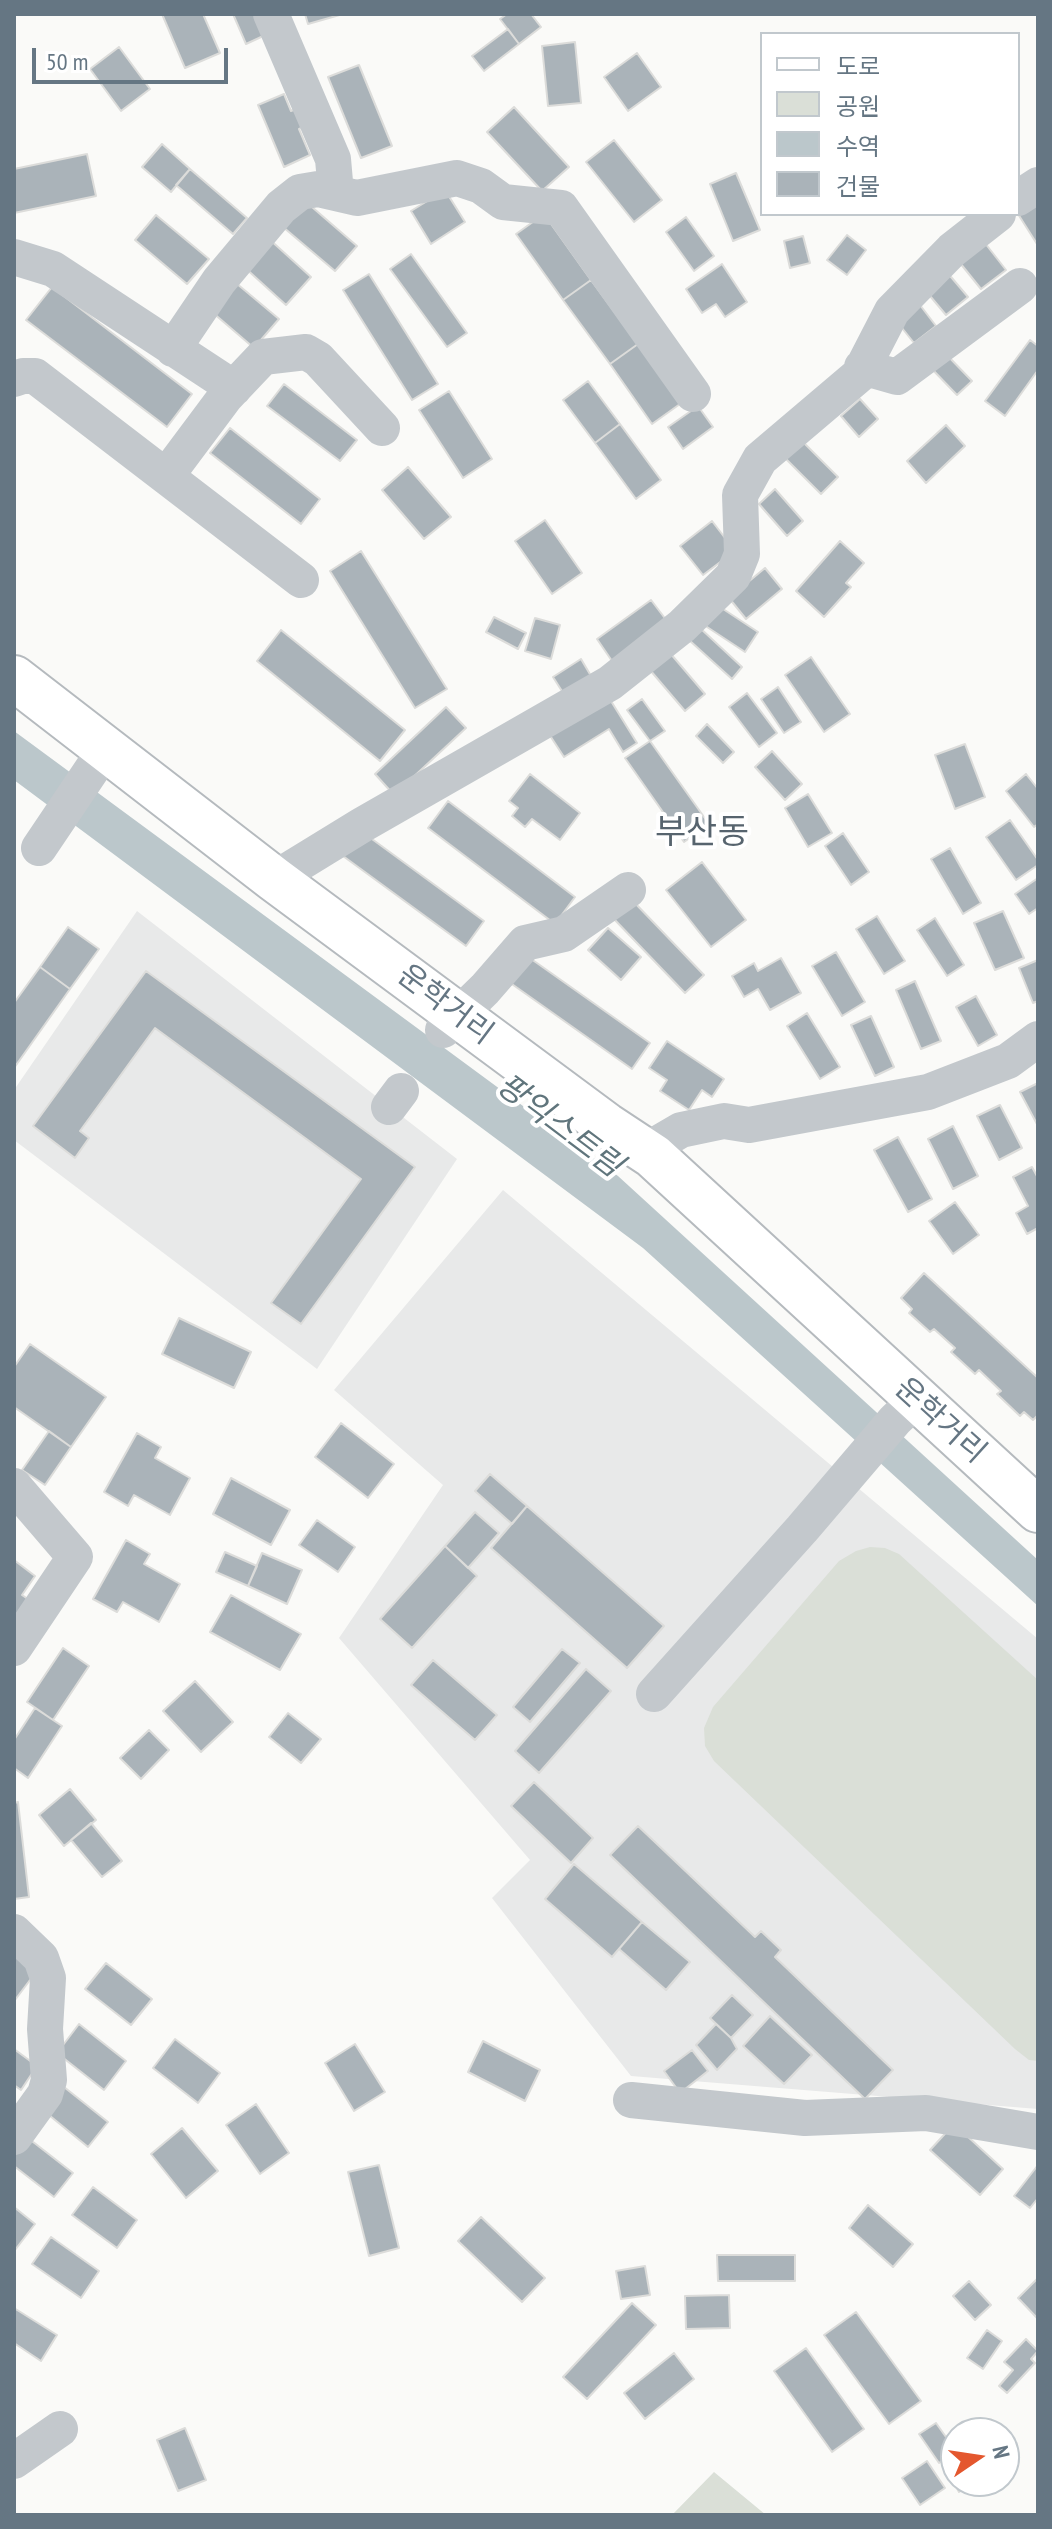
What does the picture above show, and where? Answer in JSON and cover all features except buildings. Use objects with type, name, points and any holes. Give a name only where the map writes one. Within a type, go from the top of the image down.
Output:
[{"type":"main road","name":"운학거리","points":[[14,678],[100,759],[274,879],[451,1022],[645,1151],[722,1217],[906,1410],[1038,1510]]},
{"type":"street","points":[[271,14],[333,159],[336,193]]},
{"type":"street","points":[[173,349],[219,281],[281,207],[300,192],[318,189],[357,198],[457,178],[481,186],[503,202],[561,208],[693,394]]},
{"type":"street","points":[[1020,197],[1038,185]]},
{"type":"street","points":[[274,879],[610,683],[682,626],[733,576],[742,554],[740,495],[760,459],[859,375],[892,311],[952,250],[995,216]]},
{"type":"street","points":[[14,257],[53,269],[234,388]]},
{"type":"street","points":[[862,367],[897,377],[1020,286]]},
{"type":"street","points":[[167,475],[234,388],[263,357],[306,352],[318,359],[382,428]]},
{"type":"street","points":[[14,379],[35,376],[301,580]]},
{"type":"street","points":[[45,839],[100,759]]},
{"type":"street","points":[[451,1022],[525,943],[564,934],[628,890]]},
{"type":"street","points":[[645,1151],[681,1130],[724,1121],[749,1125],[928,1092],[1008,1061],[1038,1039]]},
{"type":"street","points":[[654,1694],[906,1410]]},
{"type":"street","points":[[14,1486],[75,1557],[14,1648]]},
{"type":"street","points":[[14,1932],[41,1958],[48,1978],[45,2029],[49,2080],[45,2094],[14,2137]]},
{"type":"street","points":[[631,2100],[805,2118],[926,2113],[1038,2132]]},
{"type":"street","points":[[14,2461],[60,2429]]},
{"type":"shaded area","points":[[137,911],[457,1159],[317,1369],[14,1140],[14,1090]]},
{"type":"shaded area","points":[[503,1190],[1038,1639],[1038,2109],[631,2076],[492,1898],[530,1860],[339,1638],[443,1485],[334,1390]]},
{"type":"green space","points":[[870,1547],[885,1548],[899,1554],[1038,1680],[1038,2061],[1029,2060],[1015,2049],[714,1761],[705,1746],[704,1728],[713,1707],[839,1561]]},
{"type":"green space","points":[[714,2472],[766,2515],[672,2515]]},
{"type":"water","points":[[14,731],[618,1176],[1038,1560],[1038,1606],[643,1248],[14,780]]},
{"type":"district","name":"부산동","points":[[702,833]]},
{"type":"water label","name":"팡익스트림","points":[[559,1126]]}]
